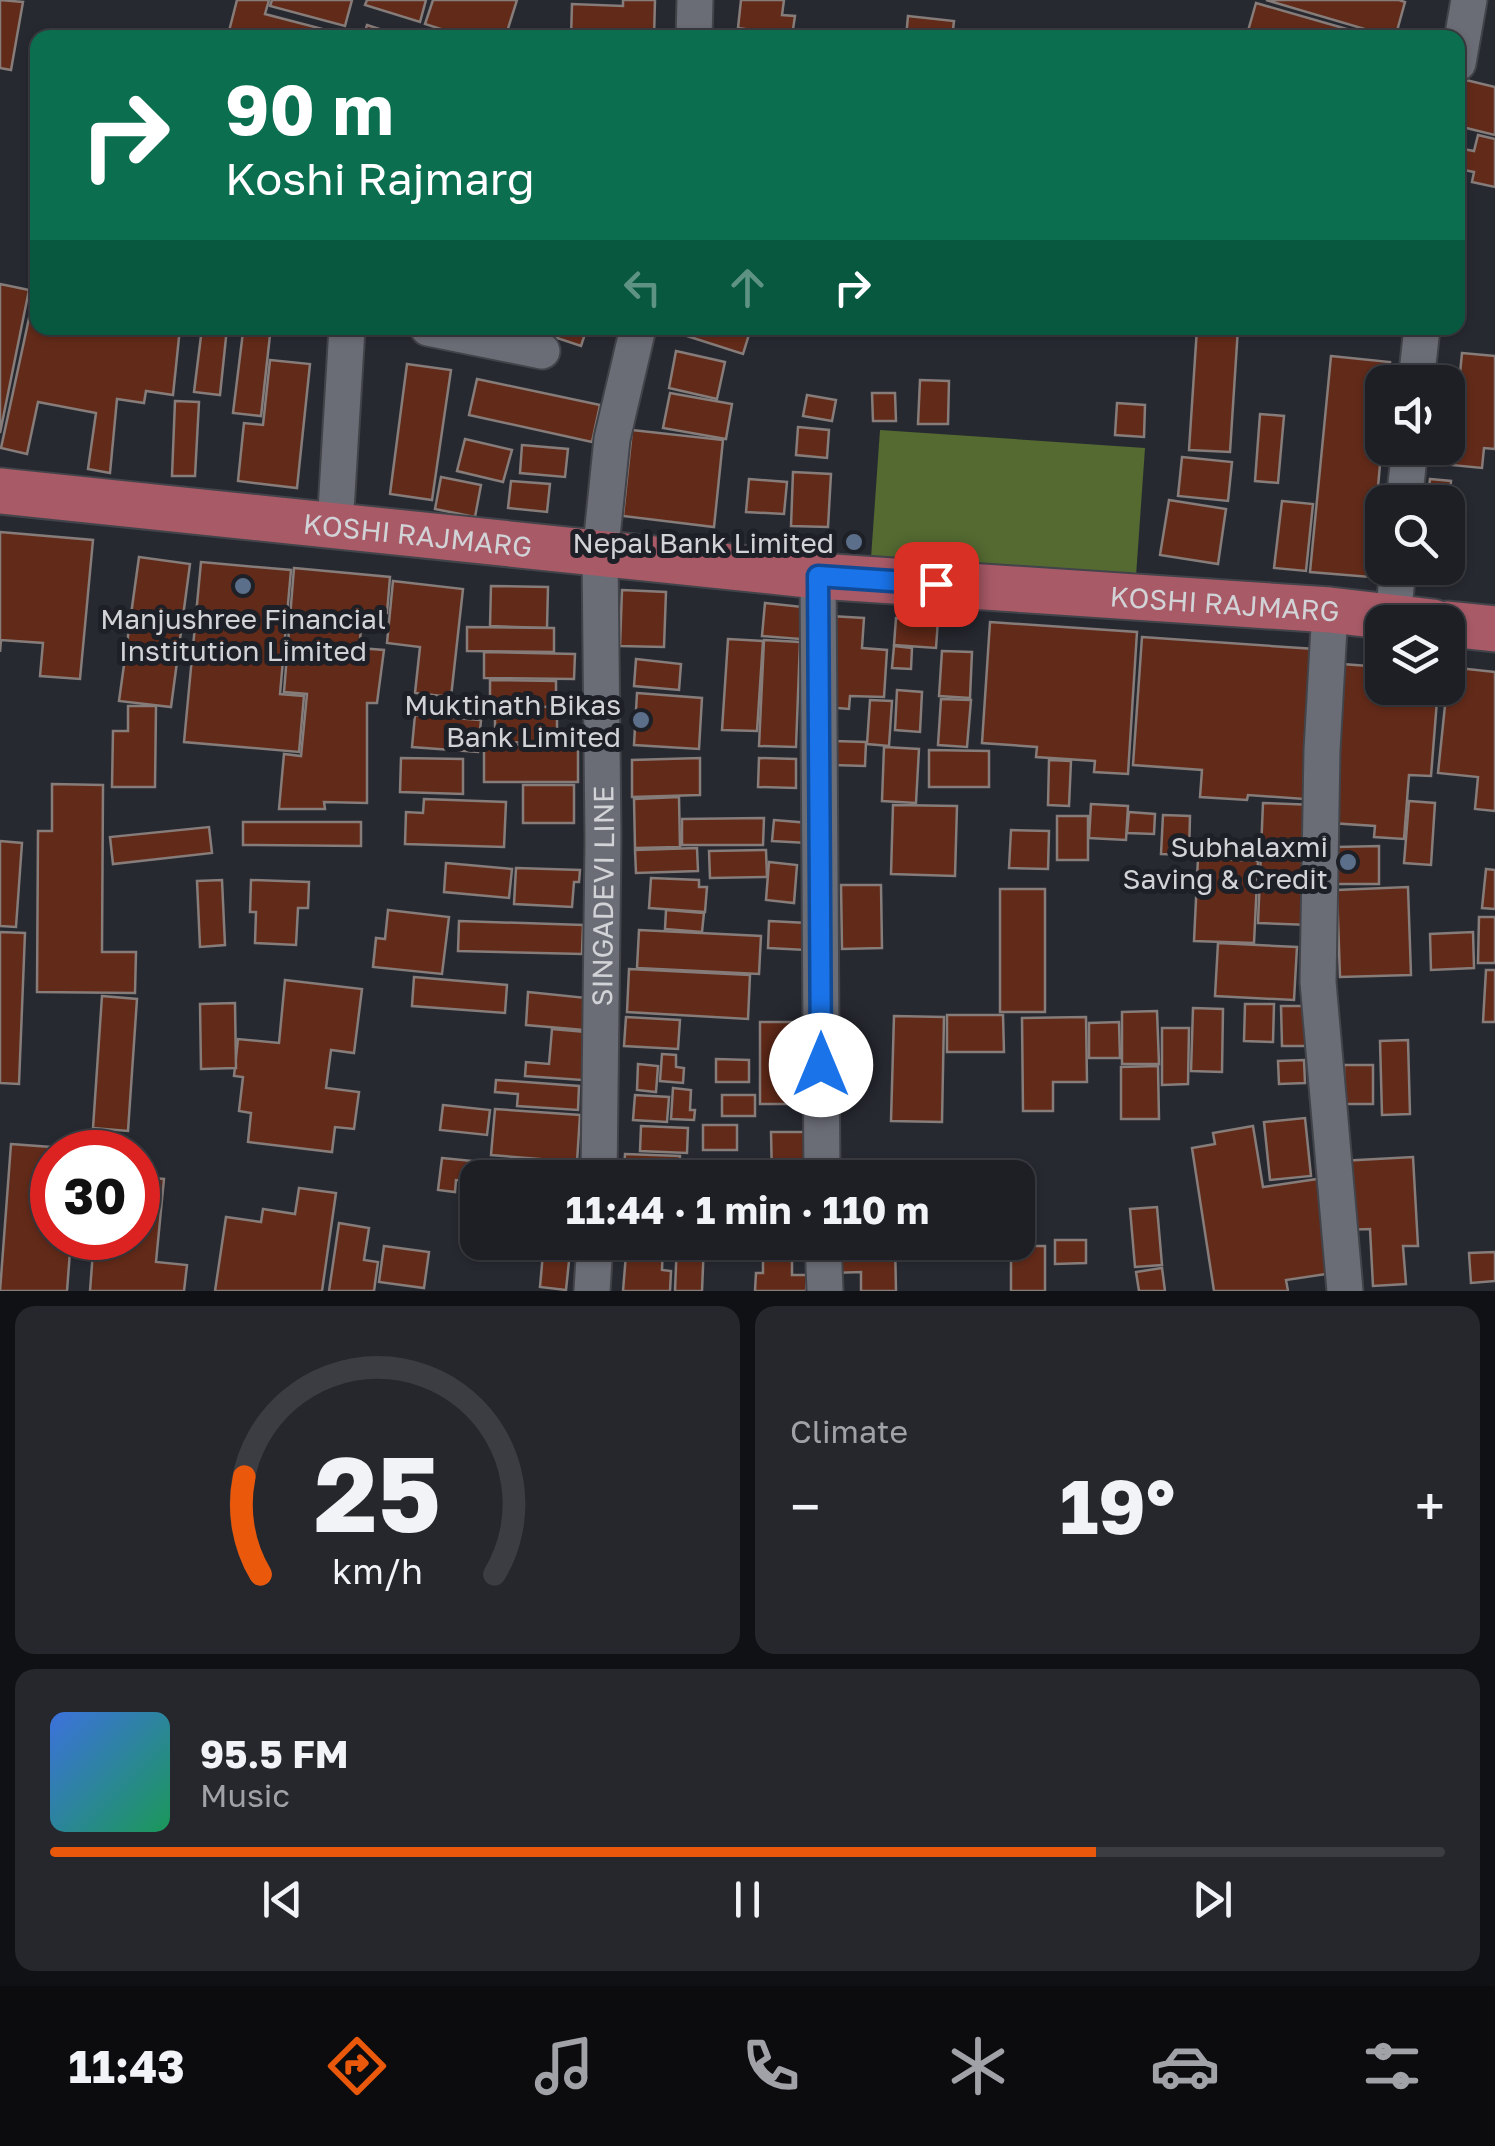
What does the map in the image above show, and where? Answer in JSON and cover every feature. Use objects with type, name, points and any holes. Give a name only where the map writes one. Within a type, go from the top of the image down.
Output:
[{"type":"main road","name":"KOSHI RAJMARG","points":[[0,491],[818,576],[1365,614]]},
{"type":"main road","points":[[1465,626],[1495,629]]},
{"type":"street","points":[[694,30],[695,0]]},
{"type":"street","points":[[1464,30],[1469,0]]},
{"type":"street","points":[[335,528],[347,335]]},
{"type":"street","points":[[461,335],[542,352]]},
{"type":"street","name":"SINGADEVI LINE","points":[[598,1160],[603,839],[600,556],[612,439],[636,335]]},
{"type":"street","points":[[1418,365],[1421,335]]},
{"type":"street","points":[[818,576],[822,1160]]},
{"type":"street","points":[[1330,610],[1322,750],[1318,982],[1345,1291]]},
{"type":"street","points":[[592,1291],[593,1260]]},
{"type":"street","points":[[823,1260],[824,1291]]},
{"type":"green space","points":[[880,430],[1145,448],[1136,576],[871,558]]},
{"type":"building","points":[[0,0],[23,2],[11,70],[0,68]]},
{"type":"building","points":[[237,0],[269,0],[265,14],[326,30],[229,30]]},
{"type":"building","points":[[272,0],[352,0],[345,26],[270,6]]},
{"type":"building","points":[[367,0],[426,0],[420,22],[365,5]]},
{"type":"building","points":[[433,0],[517,0],[508,30],[444,30],[425,24]]},
{"type":"building","points":[[623,0],[655,0],[654,30],[571,30],[572,4],[623,6]]},
{"type":"building","points":[[741,0],[784,0],[782,15],[795,16],[793,30],[738,28]]},
{"type":"building","points":[[1266,0],[1405,2],[1397,30],[1368,30]]},
{"type":"building","points":[[1256,3],[1350,30],[1248,30]]},
{"type":"building","points":[[908,16],[954,21],[953,30],[907,30]]},
{"type":"building","points":[[1466,80],[1495,87],[1495,135],[1465,128]]},
{"type":"building","points":[[1478,135],[1495,139],[1495,187],[1472,182],[1474,172],[1465,170],[1465,149],[1474,151]]},
{"type":"building","points":[[0,284],[29,290],[0,433]]},
{"type":"building","points":[[30,314],[30,335],[179,335],[173,395],[146,391],[144,403],[117,399],[110,473],[88,469],[96,413],[38,402],[27,454],[1,448]]},
{"type":"building","points":[[201,335],[226,335],[220,395],[194,392]]},
{"type":"building","points":[[243,335],[270,335],[261,416],[233,413]]},
{"type":"building","points":[[548,335],[585,335],[581,346]]},
{"type":"building","points":[[684,335],[749,335],[743,354]]},
{"type":"building","points":[[1197,335],[1238,335],[1230,452],[1189,450]]},
{"type":"building","points":[[676,351],[725,362],[717,399],[669,388]]},
{"type":"building","points":[[1462,353],[1495,356],[1495,449],[1484,448],[1482,468],[1451,465],[1465,465],[1465,365],[1461,365]]},
{"type":"building","points":[[1331,356],[1390,362],[1365,365],[1365,465],[1380,465],[1378,485],[1365,485],[1365,577],[1310,572]]},
{"type":"building","points":[[270,360],[310,364],[297,488],[238,481],[244,423],[263,425]]},
{"type":"building","points":[[407,364],[451,370],[432,500],[390,494]]},
{"type":"building","points":[[477,379],[600,405],[592,442],[469,415]]},
{"type":"building","points":[[920,380],[949,381],[948,424],[918,424]]},
{"type":"building","points":[[670,393],[732,404],[726,439],[663,428]]},
{"type":"building","points":[[872,393],[895,393],[896,421],[873,421]]},
{"type":"building","points":[[807,395],[836,400],[832,421],[803,416]]},
{"type":"building","points":[[175,401],[199,402],[195,476],[172,476]]},
{"type":"building","points":[[1117,403],[1145,405],[1144,437],[1115,435]]},
{"type":"building","points":[[1260,414],[1284,416],[1278,483],[1255,481]]},
{"type":"building","points":[[798,427],[829,430],[827,458],[796,455]]},
{"type":"building","points":[[632,430],[723,440],[714,527],[623,516]]},
{"type":"building","points":[[465,439],[512,450],[503,482],[457,471]]},
{"type":"building","points":[[522,445],[568,449],[565,477],[520,473]]},
{"type":"building","points":[[1182,457],[1232,462],[1228,501],[1178,496]]},
{"type":"building","points":[[793,472],[831,474],[828,527],[791,526]]},
{"type":"building","points":[[441,477],[481,485],[475,517],[435,509]]},
{"type":"building","points":[[749,479],[787,482],[784,514],[746,512]]},
{"type":"building","points":[[1430,479],[1451,481],[1451,485],[1429,485]]},
{"type":"building","points":[[511,481],[550,484],[547,512],[508,508]]},
{"type":"building","points":[[1169,500],[1226,509],[1218,564],[1160,555]]},
{"type":"building","points":[[1282,501],[1313,504],[1306,571],[1274,568]]},
{"type":"building","points":[[0,532],[93,540],[80,679],[40,676],[43,643],[1,640],[0,652]]},
{"type":"building","points":[[139,557],[190,564],[171,707],[119,701]]},
{"type":"building","points":[[201,562],[291,570],[280,694],[304,696],[299,752],[184,742]]},
{"type":"building","points":[[294,568],[390,577],[387,613],[363,611],[359,648],[384,650],[377,703],[367,703],[367,803],[324,802],[325,809],[279,809],[284,754],[301,756],[307,694],[284,692]]},
{"type":"building","points":[[393,581],[463,589],[451,697],[415,693],[420,647],[387,643]]},
{"type":"building","points":[[491,586],[548,587],[547,628],[490,626]]},
{"type":"building","points":[[622,590],[666,592],[664,647],[620,646]]},
{"type":"building","points":[[765,603],[803,607],[800,639],[762,636]]},
{"type":"building","points":[[830,616],[864,618],[862,648],[887,650],[884,697],[850,696],[849,709],[825,707]]},
{"type":"building","points":[[896,618],[938,620],[936,648],[894,645]]},
{"type":"building","points":[[990,622],[1137,632],[1128,774],[1094,772],[1095,761],[1036,757],[1037,747],[982,743]]},
{"type":"building","points":[[467,627],[554,628],[554,652],[467,651]]},
{"type":"building","points":[[1142,637],[1315,649],[1304,799],[1200,797],[1202,770],[1133,765]]},
{"type":"building","points":[[728,639],[763,641],[757,731],[722,730]]},
{"type":"building","points":[[764,640],[800,642],[796,747],[759,746]]},
{"type":"building","points":[[894,646],[912,648],[911,669],[892,668]]},
{"type":"building","points":[[942,651],[972,652],[970,698],[939,696]]},
{"type":"building","points":[[484,652],[575,654],[574,679],[484,678]]},
{"type":"building","points":[[636,659],[681,664],[679,690],[634,686]]},
{"type":"building","points":[[1342,664],[1365,666],[1365,705],[1437,705],[1431,776],[1409,775],[1404,839],[1374,837],[1375,826],[1331,823]]},
{"type":"building","points":[[1465,669],[1495,672],[1495,811],[1475,809],[1478,777],[1438,773],[1445,705],[1465,705]]},
{"type":"building","points":[[490,680],[556,681],[556,708],[490,707]]},
{"type":"building","points":[[897,690],[922,692],[920,732],[895,730]]},
{"type":"building","points":[[637,693],[702,698],[699,749],[634,745]]},
{"type":"building","points":[[941,699],[971,700],[967,747],[938,745]]},
{"type":"building","points":[[870,700],[892,701],[889,746],[867,744]]},
{"type":"building","points":[[128,706],[156,706],[155,787],[112,787],[113,731],[128,731]]},
{"type":"building","points":[[495,706],[557,707],[557,743],[495,742]]},
{"type":"building","points":[[415,715],[481,720],[478,752],[412,747]]},
{"type":"building","points":[[834,741],[866,742],[865,766],[833,765]]},
{"type":"building","points":[[484,745],[578,745],[578,782],[484,782]]},
{"type":"building","points":[[884,747],[919,749],[916,803],[882,801]]},
{"type":"building","points":[[929,750],[989,751],[989,787],[929,787]]},
{"type":"building","points":[[401,758],[463,759],[463,794],[400,792]]},
{"type":"building","points":[[700,758],[700,795],[632,797],[632,760]]},
{"type":"building","points":[[759,758],[796,759],[796,788],[758,787]]},
{"type":"building","points":[[1049,760],[1071,761],[1069,806],[1048,805]]},
{"type":"building","points":[[52,784],[103,785],[102,952],[136,952],[135,993],[37,992],[38,831],[52,831]]},
{"type":"building","points":[[523,785],[574,785],[574,823],[523,823]]},
{"type":"building","points":[[679,797],[680,847],[635,848],[634,799]]},
{"type":"building","points":[[424,799],[506,802],[504,847],[405,844],[406,812],[423,813]]},
{"type":"building","points":[[1409,801],[1435,803],[1431,865],[1404,863]]},
{"type":"building","points":[[1263,803],[1315,805],[1310,925],[1258,923]]},
{"type":"building","points":[[1091,804],[1128,806],[1126,840],[1089,838]]},
{"type":"building","points":[[893,805],[957,806],[955,876],[891,874]]},
{"type":"building","points":[[1129,812],[1155,814],[1154,834],[1127,833]]},
{"type":"building","points":[[1163,815],[1190,816],[1189,855],[1161,854]]},
{"type":"building","points":[[1057,816],[1088,816],[1088,860],[1057,860]]},
{"type":"building","points":[[764,818],[763,845],[682,845],[682,819]]},
{"type":"building","points":[[774,820],[809,823],[807,843],[772,841]]},
{"type":"building","points":[[243,822],[361,822],[361,846],[243,845]]},
{"type":"building","points":[[209,827],[212,853],[113,864],[110,837]]},
{"type":"building","points":[[1011,830],[1049,831],[1048,869],[1009,868]]},
{"type":"building","points":[[0,841],[22,843],[16,927],[0,926]]},
{"type":"building","points":[[1379,846],[1379,884],[1337,884],[1337,847]]},
{"type":"building","points":[[697,848],[698,871],[636,873],[635,850]]},
{"type":"building","points":[[766,850],[767,877],[710,878],[709,851]]},
{"type":"building","points":[[1198,858],[1258,861],[1254,943],[1194,941]]},
{"type":"building","points":[[769,862],[797,865],[794,903],[766,900]]},
{"type":"building","points":[[446,863],[512,869],[509,898],[444,892]]},
{"type":"building","points":[[516,868],[580,870],[579,882],[574,882],[572,907],[514,904]]},
{"type":"building","points":[[1486,869],[1495,870],[1495,909],[1482,908]]},
{"type":"building","points":[[651,878],[699,880],[699,887],[707,887],[705,912],[649,908]]},
{"type":"building","points":[[222,880],[225,945],[200,947],[197,881]]},
{"type":"building","points":[[251,880],[309,882],[308,908],[298,908],[296,945],[255,943],[256,912],[250,912]]},
{"type":"building","points":[[841,885],[881,885],[882,948],[842,949]]},
{"type":"building","points":[[1408,887],[1411,975],[1340,977],[1337,890]]},
{"type":"building","points":[[1000,889],[1045,889],[1045,1012],[1000,1012]]},
{"type":"building","points":[[388,910],[449,917],[442,974],[373,967],[376,938],[385,939]]},
{"type":"building","points":[[666,910],[704,913],[702,932],[665,929]]},
{"type":"building","points":[[1479,917],[1495,917],[1495,963],[1478,963]]},
{"type":"building","points":[[459,921],[583,925],[582,954],[458,951]]},
{"type":"building","points":[[769,921],[807,923],[806,950],[768,948]]},
{"type":"building","points":[[639,930],[761,936],[759,974],[637,968]]},
{"type":"building","points":[[0,932],[25,933],[19,1084],[0,1083]]},
{"type":"building","points":[[1473,932],[1474,968],[1431,970],[1430,934]]},
{"type":"building","points":[[1218,943],[1297,947],[1294,1000],[1215,996]]},
{"type":"building","points":[[629,969],[750,975],[748,1019],[627,1012]]},
{"type":"building","points":[[1486,970],[1495,970],[1495,1022],[1483,1022]]},
{"type":"building","points":[[414,977],[507,985],[505,1013],[412,1006]]},
{"type":"building","points":[[285,980],[362,989],[354,1053],[331,1050],[326,1088],[359,1092],[354,1129],[335,1127],[332,1152],[248,1142],[251,1113],[239,1111],[243,1077],[234,1076],[238,1039],[279,1043]]},
{"type":"building","points":[[528,992],[587,998],[584,1030],[526,1025]]},
{"type":"building","points":[[102,996],[137,999],[128,1130],[93,1128]]},
{"type":"building","points":[[235,1003],[236,1068],[201,1069],[200,1004]]},
{"type":"building","points":[[1245,1004],[1274,1004],[1273,1042],[1244,1041]]},
{"type":"building","points":[[1281,1006],[1309,1006],[1309,1046],[1282,1046]]},
{"type":"building","points":[[1193,1008],[1223,1009],[1222,1072],[1191,1071]]},
{"type":"building","points":[[1157,1011],[1159,1064],[1122,1064],[1122,1012]]},
{"type":"building","points":[[947,1015],[1003,1015],[1004,1052],[947,1052]]},
{"type":"building","points":[[894,1016],[944,1017],[942,1122],[891,1121]]},
{"type":"building","points":[[626,1017],[680,1020],[678,1049],[624,1046]]},
{"type":"building","points":[[1086,1017],[1087,1082],[1053,1082],[1053,1111],[1023,1111],[1022,1018]]},
{"type":"building","points":[[760,1022],[803,1022],[803,1104],[760,1104]]},
{"type":"building","points":[[1119,1022],[1120,1058],[1089,1058],[1089,1023]]},
{"type":"building","points":[[1162,1028],[1189,1028],[1188,1084],[1162,1085]]},
{"type":"building","points":[[552,1029],[586,1032],[582,1080],[525,1076],[526,1062],[549,1064]]},
{"type":"building","points":[[1408,1040],[1410,1114],[1382,1115],[1380,1041]]},
{"type":"building","points":[[662,1054],[676,1055],[676,1067],[684,1068],[683,1083],[660,1081]]},
{"type":"building","points":[[716,1059],[749,1060],[749,1082],[716,1082]]},
{"type":"building","points":[[1304,1060],[1305,1083],[1279,1084],[1278,1061]]},
{"type":"building","points":[[638,1064],[658,1066],[656,1092],[637,1090]]},
{"type":"building","points":[[1344,1065],[1373,1065],[1373,1104],[1344,1104]]},
{"type":"building","points":[[1158,1066],[1159,1119],[1121,1119],[1121,1067]]},
{"type":"building","points":[[496,1080],[579,1086],[578,1110],[517,1106],[518,1094],[495,1092]]},
{"type":"building","points":[[673,1088],[691,1090],[694,1120],[671,1119]]},
{"type":"building","points":[[635,1095],[669,1097],[667,1122],[633,1120]]},
{"type":"building","points":[[722,1095],[755,1095],[755,1116],[722,1116]]},
{"type":"building","points":[[443,1105],[490,1110],[487,1135],[440,1130]]},
{"type":"building","points":[[495,1109],[580,1115],[577,1160],[491,1155]]},
{"type":"building","points":[[1305,1118],[1311,1176],[1270,1180],[1264,1122]]},
{"type":"building","points":[[703,1125],[737,1125],[737,1150],[703,1150]]},
{"type":"building","points":[[641,1126],[688,1128],[687,1153],[640,1151]]},
{"type":"building","points":[[1253,1126],[1263,1187],[1317,1179],[1333,1273],[1286,1280],[1288,1291],[1214,1291],[1192,1148],[1215,1144],[1213,1133]]},
{"type":"building","points":[[771,1132],[805,1132],[805,1160],[772,1160]]},
{"type":"building","points":[[11,1144],[30,1145],[30,1260],[69,1260],[67,1291],[0,1291]]},
{"type":"building","points":[[625,1154],[680,1156],[680,1160],[625,1160]]},
{"type":"building","points":[[1413,1157],[1418,1246],[1403,1246],[1406,1284],[1373,1286],[1370,1229],[1343,1230],[1340,1161]]},
{"type":"building","points":[[442,1158],[462,1160],[455,1192],[438,1190]]},
{"type":"building","points":[[160,1179],[164,1179],[160,1220]]},
{"type":"building","points":[[299,1188],[336,1193],[322,1291],[215,1291],[226,1217],[261,1222],[263,1209],[295,1214]]},
{"type":"building","points":[[1157,1207],[1162,1265],[1135,1267],[1130,1209]]},
{"type":"building","points":[[339,1223],[369,1228],[364,1260],[378,1262],[374,1291],[329,1291]]},
{"type":"building","points":[[1055,1240],[1086,1240],[1086,1263],[1055,1264]]},
{"type":"building","points":[[384,1246],[429,1252],[424,1288],[379,1282]]},
{"type":"building","points":[[1035,1246],[1045,1246],[1045,1291],[1011,1291],[1011,1260],[1035,1260]]},
{"type":"building","points":[[1495,1252],[1495,1281],[1471,1283],[1469,1253]]},
{"type":"building","points":[[92,1260],[156,1260],[187,1265],[184,1291],[90,1291]]},
{"type":"building","points":[[542,1260],[569,1260],[566,1290],[540,1287]]},
{"type":"building","points":[[626,1260],[662,1260],[662,1270],[671,1271],[670,1291],[623,1291]]},
{"type":"building","points":[[676,1260],[703,1260],[702,1291],[675,1291]]},
{"type":"building","points":[[763,1260],[792,1260],[792,1275],[807,1275],[806,1291],[755,1291],[756,1273],[763,1273]]},
{"type":"building","points":[[832,1260],[895,1260],[896,1291],[861,1291],[861,1272],[832,1273]]},
{"type":"building","points":[[1162,1268],[1165,1291],[1139,1291],[1136,1272]]},
{"type":"place","name":"Nepal Bank Limited","points":[[854,542]]},
{"type":"place","name":"Manjushree Financial Institution Limited","points":[[243,586]]},
{"type":"place","name":"Muktinath Bikas Bank Limited","points":[[641,720]]},
{"type":"place","name":"Subhalaxmi Saving & Credit","points":[[1348,862]]},
{"type":"route","points":[[821,1065],[818,576],[936,584]]}]
